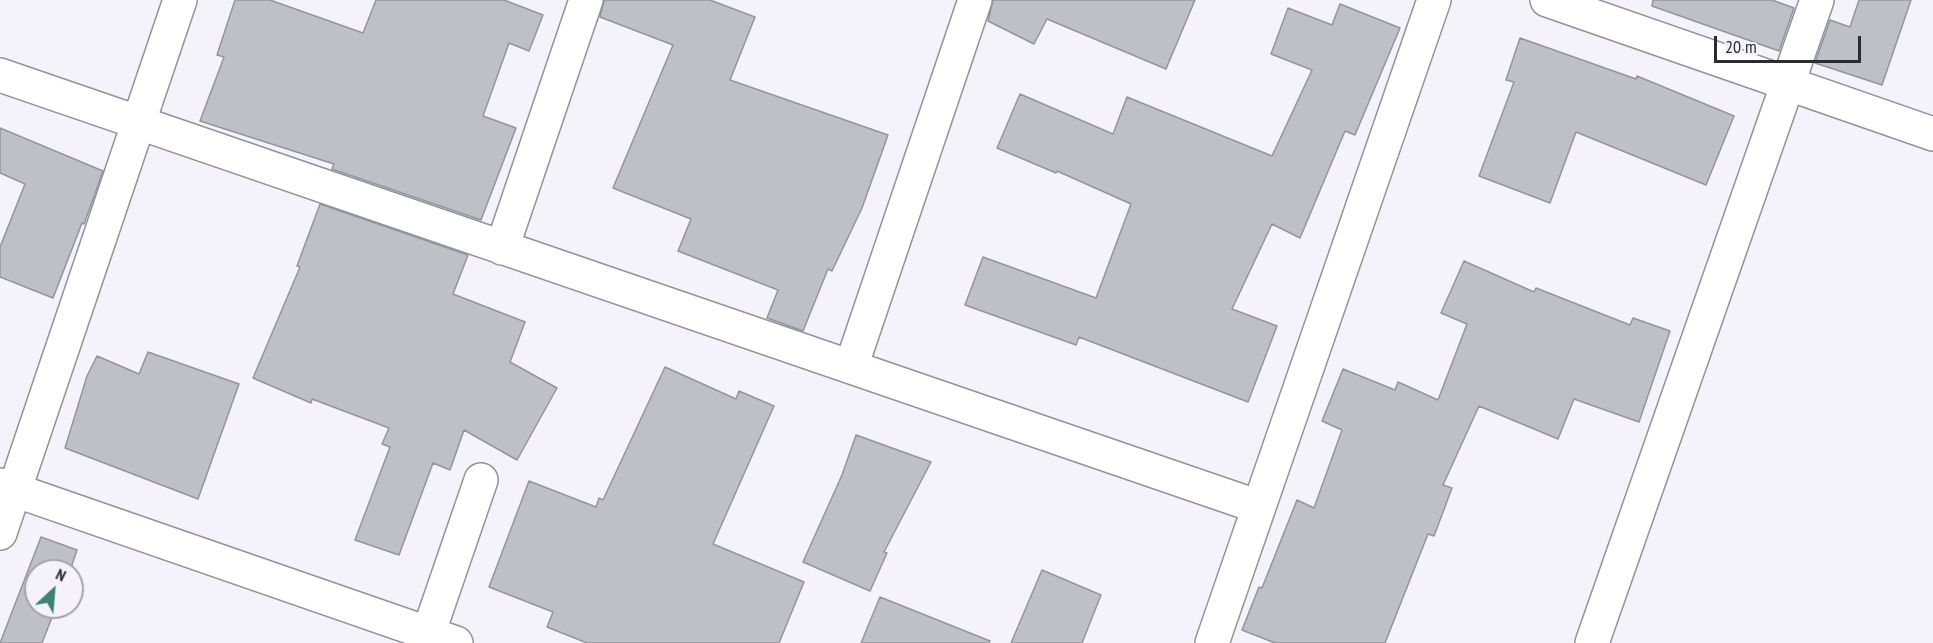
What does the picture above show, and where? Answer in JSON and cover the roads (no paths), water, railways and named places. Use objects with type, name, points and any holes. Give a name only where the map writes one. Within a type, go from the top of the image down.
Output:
[{"type":"street","points":[[0,533],[7,487],[180,0]]},
{"type":"street","points":[[502,248],[586,0]]},
{"type":"street","points":[[851,367],[975,0]]},
{"type":"street","points":[[1212,643],[1434,0]]},
{"type":"street","points":[[1547,0],[1933,134]]},
{"type":"street","points":[[1592,643],[1817,0]]},
{"type":"street","points":[[0,75],[1259,507]]},
{"type":"street","points":[[7,487],[436,640],[481,480]]}]
